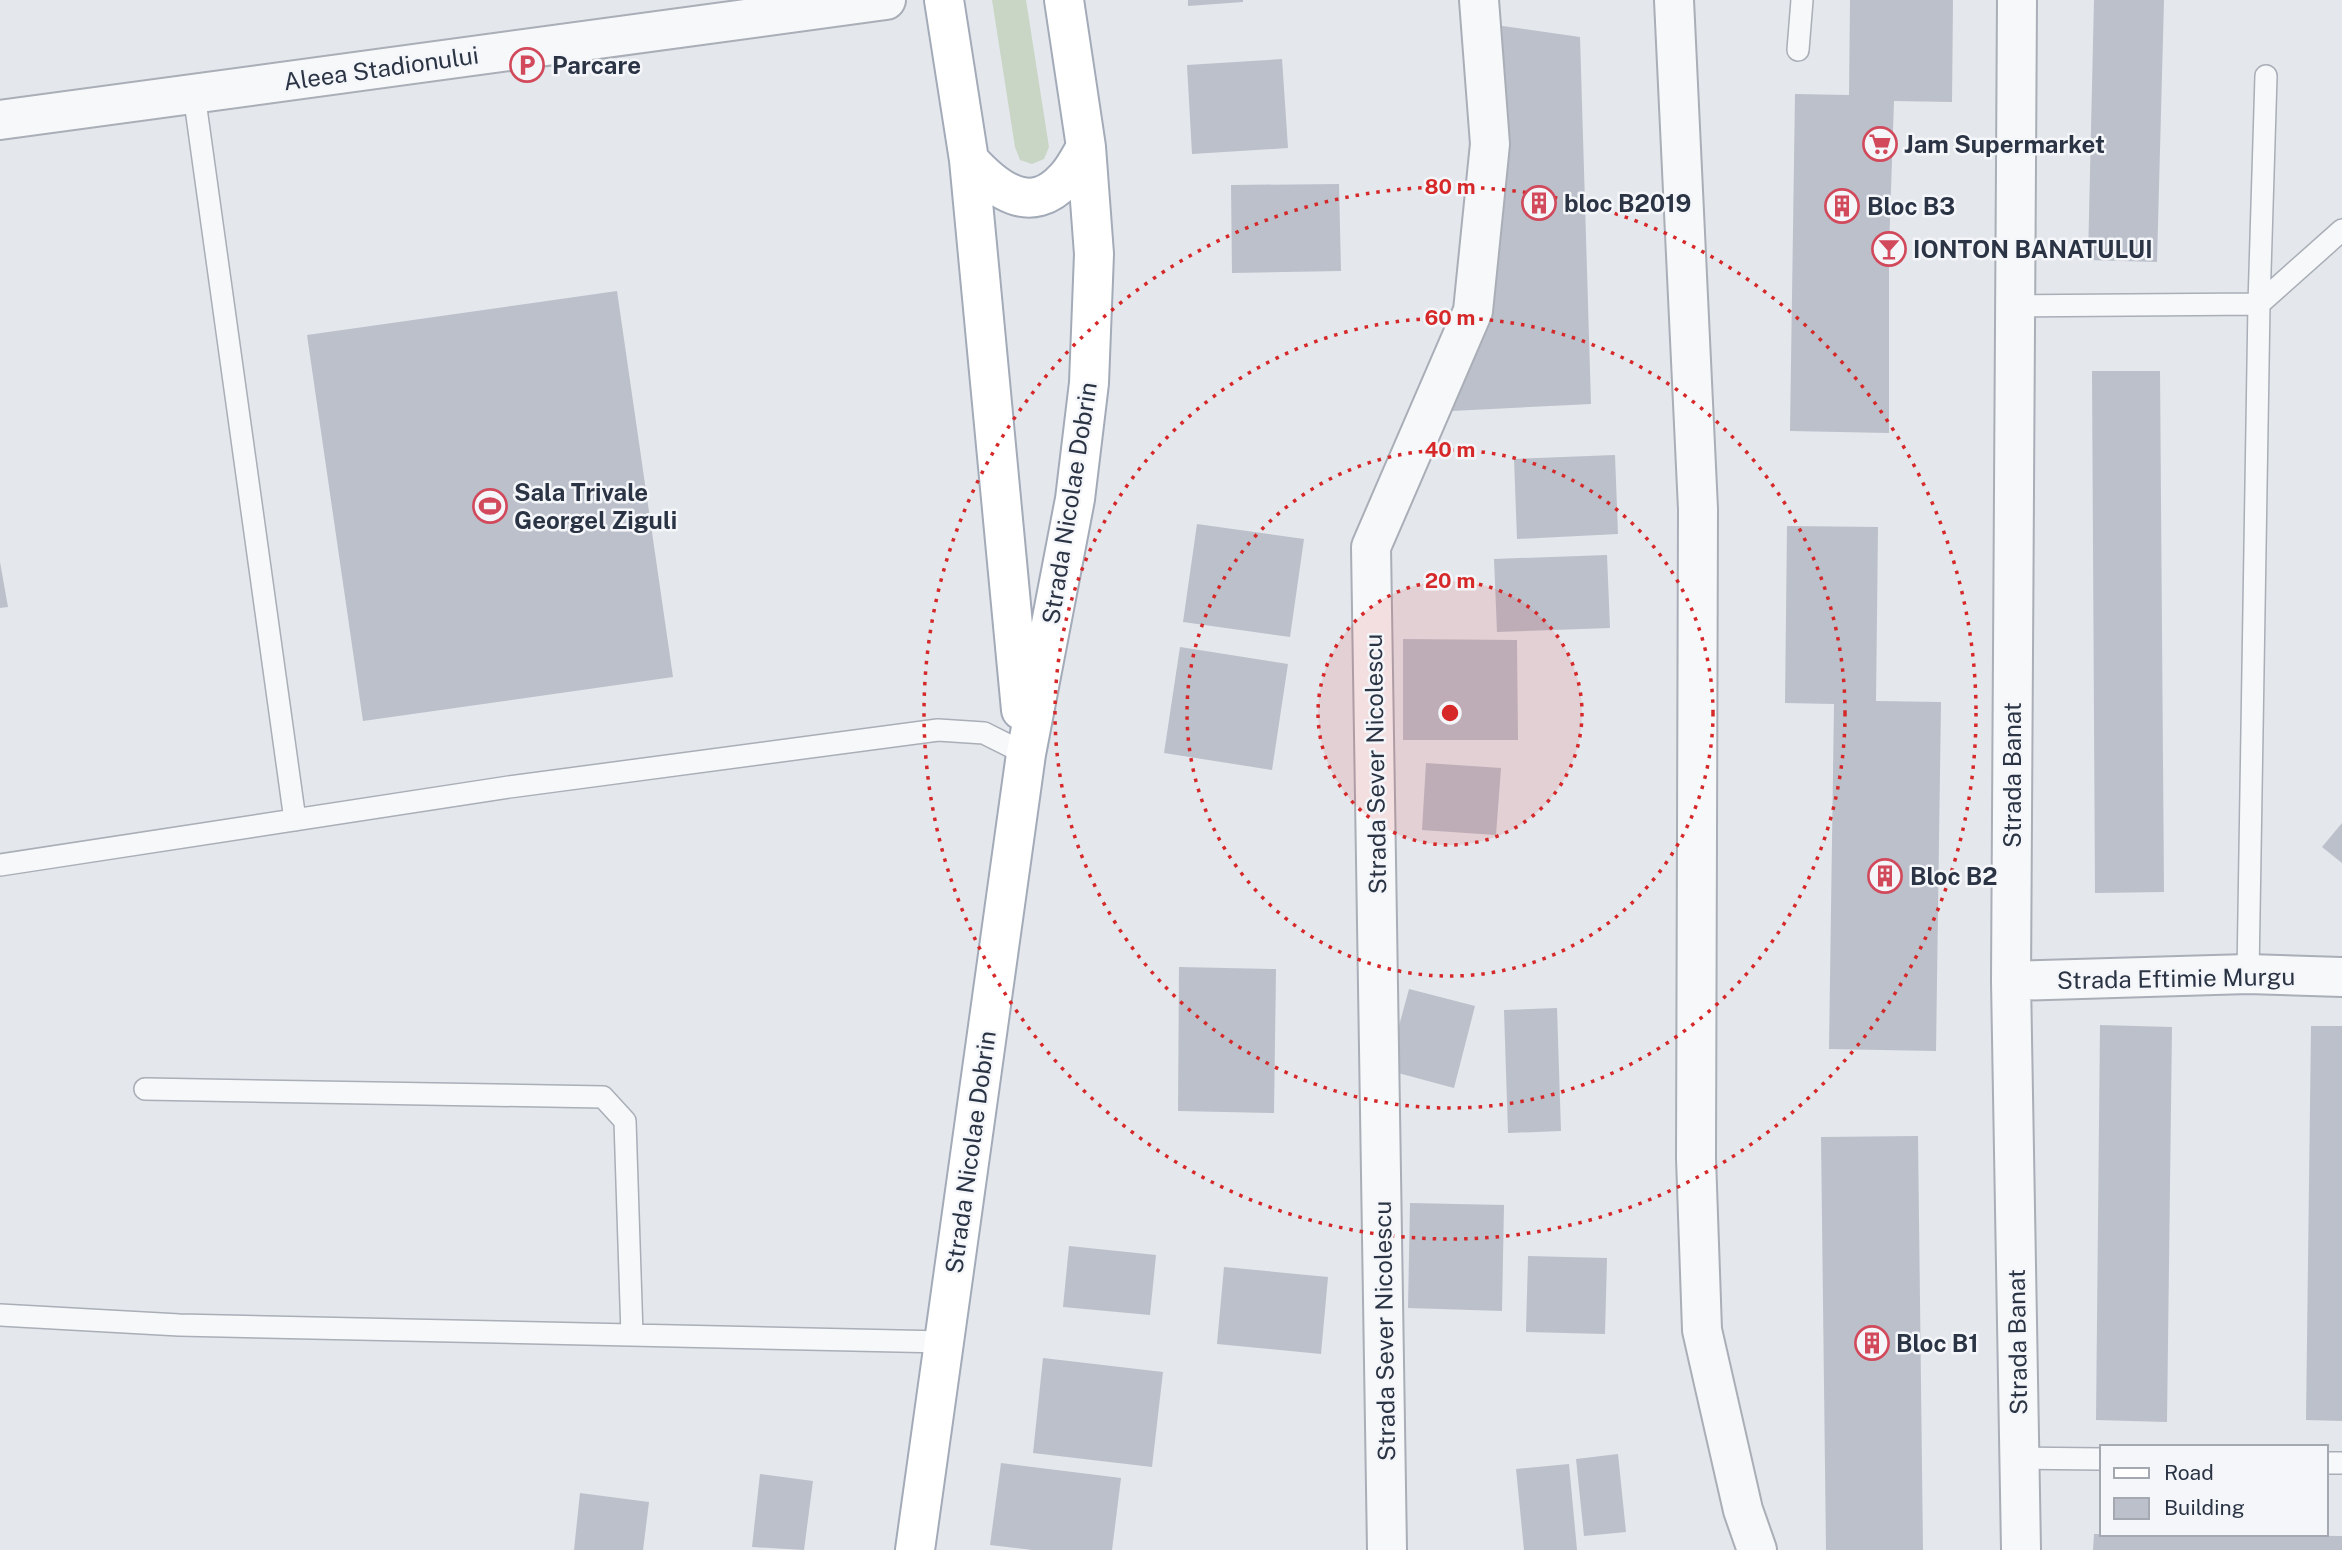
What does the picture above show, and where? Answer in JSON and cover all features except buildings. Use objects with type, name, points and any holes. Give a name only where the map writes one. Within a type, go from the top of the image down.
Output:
[{"type":"main road","name":"Strada Nicolae Dobrin","points":[[944,0],[969,160],[1026,754]]},
{"type":"main road","name":"Strada Nicolae Dobrin","points":[[915,1550],[1026,754],[1075,499],[1089,383],[1094,254],[1086,147],[1064,0]]},
{"type":"main road","points":[[969,160],[987,180],[1006,193],[1029,199],[1050,193],[1066,178],[1086,147]]},
{"type":"street","name":"Aleea Stadionului","points":[[0,120],[886,0]]},
{"type":"street","name":"Strada Sever Nicolescu","points":[[1387,1550],[1371,547],[1473,311],[1490,144],[1479,0]]},
{"type":"street","points":[[1674,0],[1698,509],[1696,1158],[1702,1330],[1743,1510],[1757,1550]]},
{"type":"street","name":"Strada Banat","points":[[2017,0],[2011,981],[2021,1550]]},
{"type":"street","name":"Strada Eftimie Murgu","points":[[2011,981],[2248,974],[2342,977]]},
{"type":"lane","points":[[1798,50],[1802,0]]},
{"type":"lane","points":[[2248,974],[2259,304],[2266,76]]},
{"type":"lane","points":[[194,94],[295,820]]},
{"type":"lane","points":[[2015,306],[2259,304],[2342,230]]},
{"type":"lane","points":[[0,865],[509,787],[937,730],[984,733],[1026,754]]},
{"type":"lane","points":[[145,1089],[603,1097],[625,1121],[632,1335]]},
{"type":"lane","points":[[0,1315],[179,1325],[944,1342]]},
{"type":"lane","points":[[2020,1458],[2100,1459]]},
{"type":"green space","points":[[992,0],[1026,0],[1049,147],[1044,159],[1032,164],[1020,160],[1015,147]]},
{"type":"place","name":"Parcare","points":[[527,65]]},
{"type":"place","name":"Jam Supermarket","points":[[1880,144]]},
{"type":"place","name":"bloc B2019","points":[[1539,203]]},
{"type":"place","name":"Bloc B3","points":[[1842,206]]},
{"type":"place","name":"IONTON BANATULUI","points":[[1889,249]]},
{"type":"place","name":"Sala Trivale Georgel Ziguli","points":[[490,506]]},
{"type":"place","name":"Bloc B2","points":[[1885,876]]},
{"type":"place","name":"Bloc B1","points":[[1872,1343]]}]
